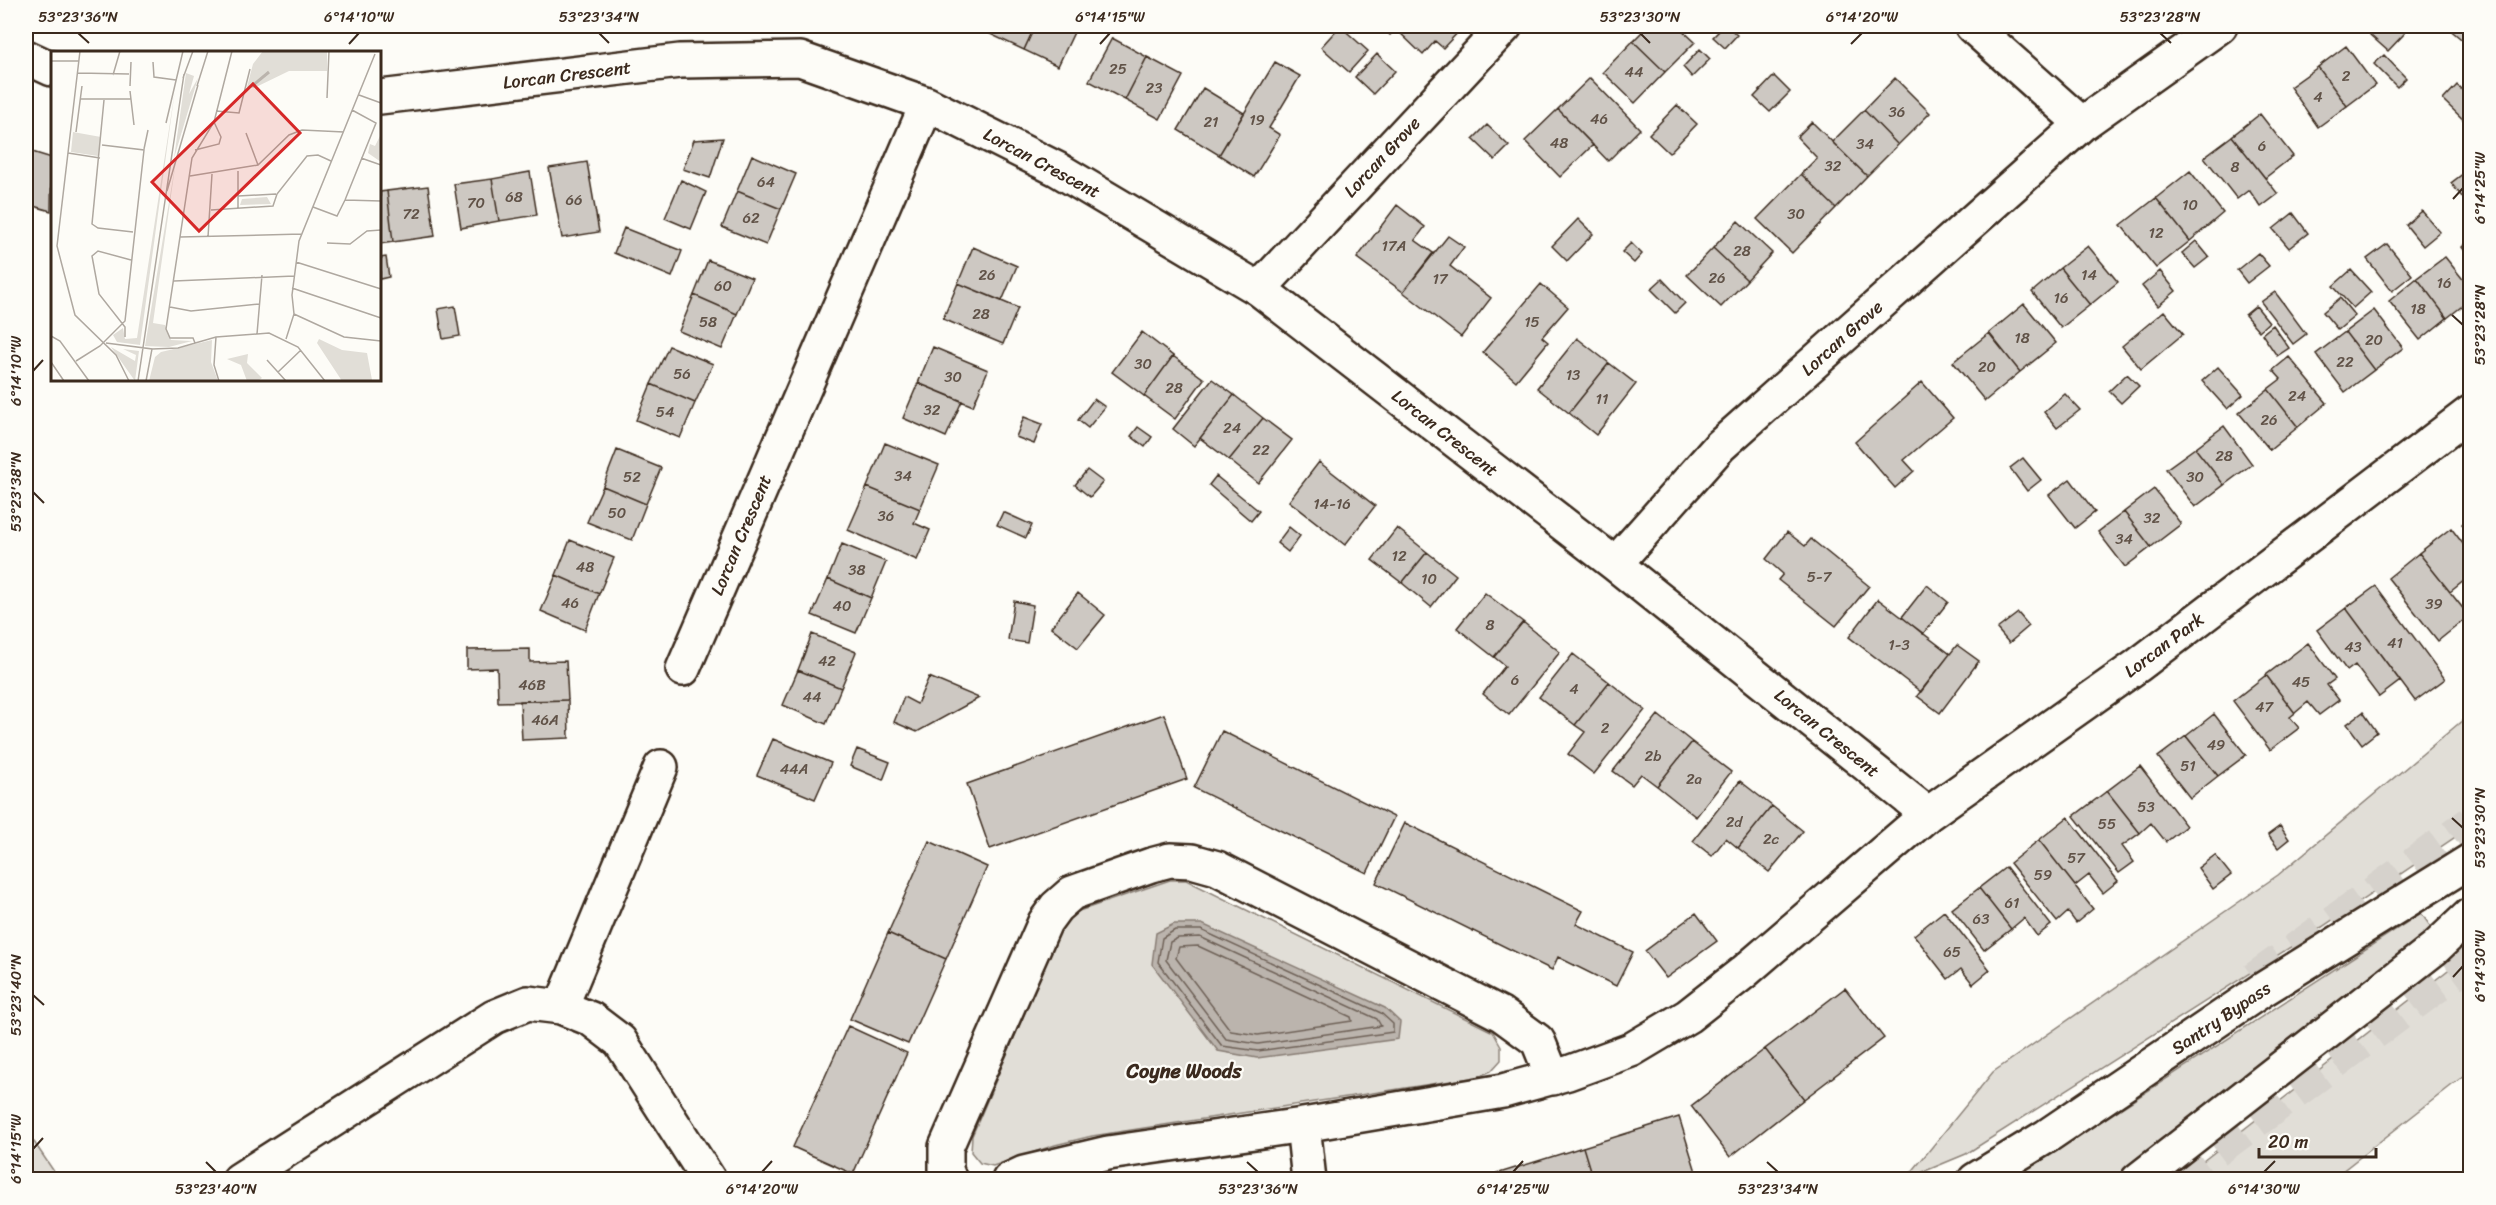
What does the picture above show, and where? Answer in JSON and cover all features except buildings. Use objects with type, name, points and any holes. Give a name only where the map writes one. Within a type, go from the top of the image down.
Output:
[{"type":"street","name":"Lorcan Grove","points":[[1259,289],[1505,26]]},
{"type":"street","points":[[1972,26],[2082,124]]},
{"type":"street","name":"Lorcan Grove","points":[[1615,564],[1720,446],[2082,124],[2220,26]]},
{"type":"street","points":[[26,57],[51,69]]},
{"type":"street","name":"Lorcan Crescent","points":[[381,97],[680,61],[800,59],[927,104],[1057,169],[1259,289],[1615,564],[1928,814]]},
{"type":"street","name":"Lorcan Crescent","points":[[683,669],[927,104]]},
{"type":"street","name":"Lorcan Park","points":[[1009,1179],[1024,1173],[1108,1153],[1303,1125],[1503,1091],[1553,1078],[1631,1050],[1688,1016],[1744,972],[1928,814],[2137,666],[2470,414]]},
{"type":"street","points":[[561,1007],[661,767]]},
{"type":"street","points":[[950,1179],[946,1170],[946,1147],[1045,922],[1056,907],[1072,893],[1170,860],[1192,861],[1217,868],[1501,1014],[1538,1041],[1553,1078]]},
{"type":"street","name":"Santry Bypass","points":[[1975,1179],[2047,1137],[2262,990],[2470,861]]},
{"type":"street","points":[[2138,1179],[2435,948],[2470,915]]},
{"type":"street","points":[[239,1179],[494,1017],[528,1003],[561,1007],[591,1019],[620,1041],[710,1179]]},
{"type":"street","points":[[1303,1125],[1309,1179]]},
{"type":"shaded area","points":[[2470,714],[2470,827],[2322,927],[1966,1154],[1906,1179],[1993,1072],[2278,875]]},
{"type":"shaded area","points":[[1170,880],[1186,880],[1493,1032],[1501,1046],[1501,1060],[1491,1071],[1477,1077],[1092,1136],[1055,1145],[993,1166],[980,1163],[971,1152],[972,1136],[1059,933],[1070,917],[1079,911]]},
{"type":"shaded area","points":[[2421,913],[2433,930],[2112,1179],[2011,1180]]},
{"type":"shaded area","points":[[2470,953],[2470,1071],[2332,1179],[2180,1179]]},
{"type":"shaded area","points":[[26,1141],[34,1142],[59,1179],[26,1179]]},
{"type":"water","points":[[1174,924],[1202,924],[1385,1008],[1400,1022],[1398,1039],[1257,1058],[1218,1051],[1152,964],[1156,933]]},
{"type":"tunnel","points":[[2254,979],[2470,823]]},
{"type":"tunnel","points":[[2177,1180],[2470,962]]},
{"type":"district","name":"Coyne Woods","points":[[1184,1071]]}]
